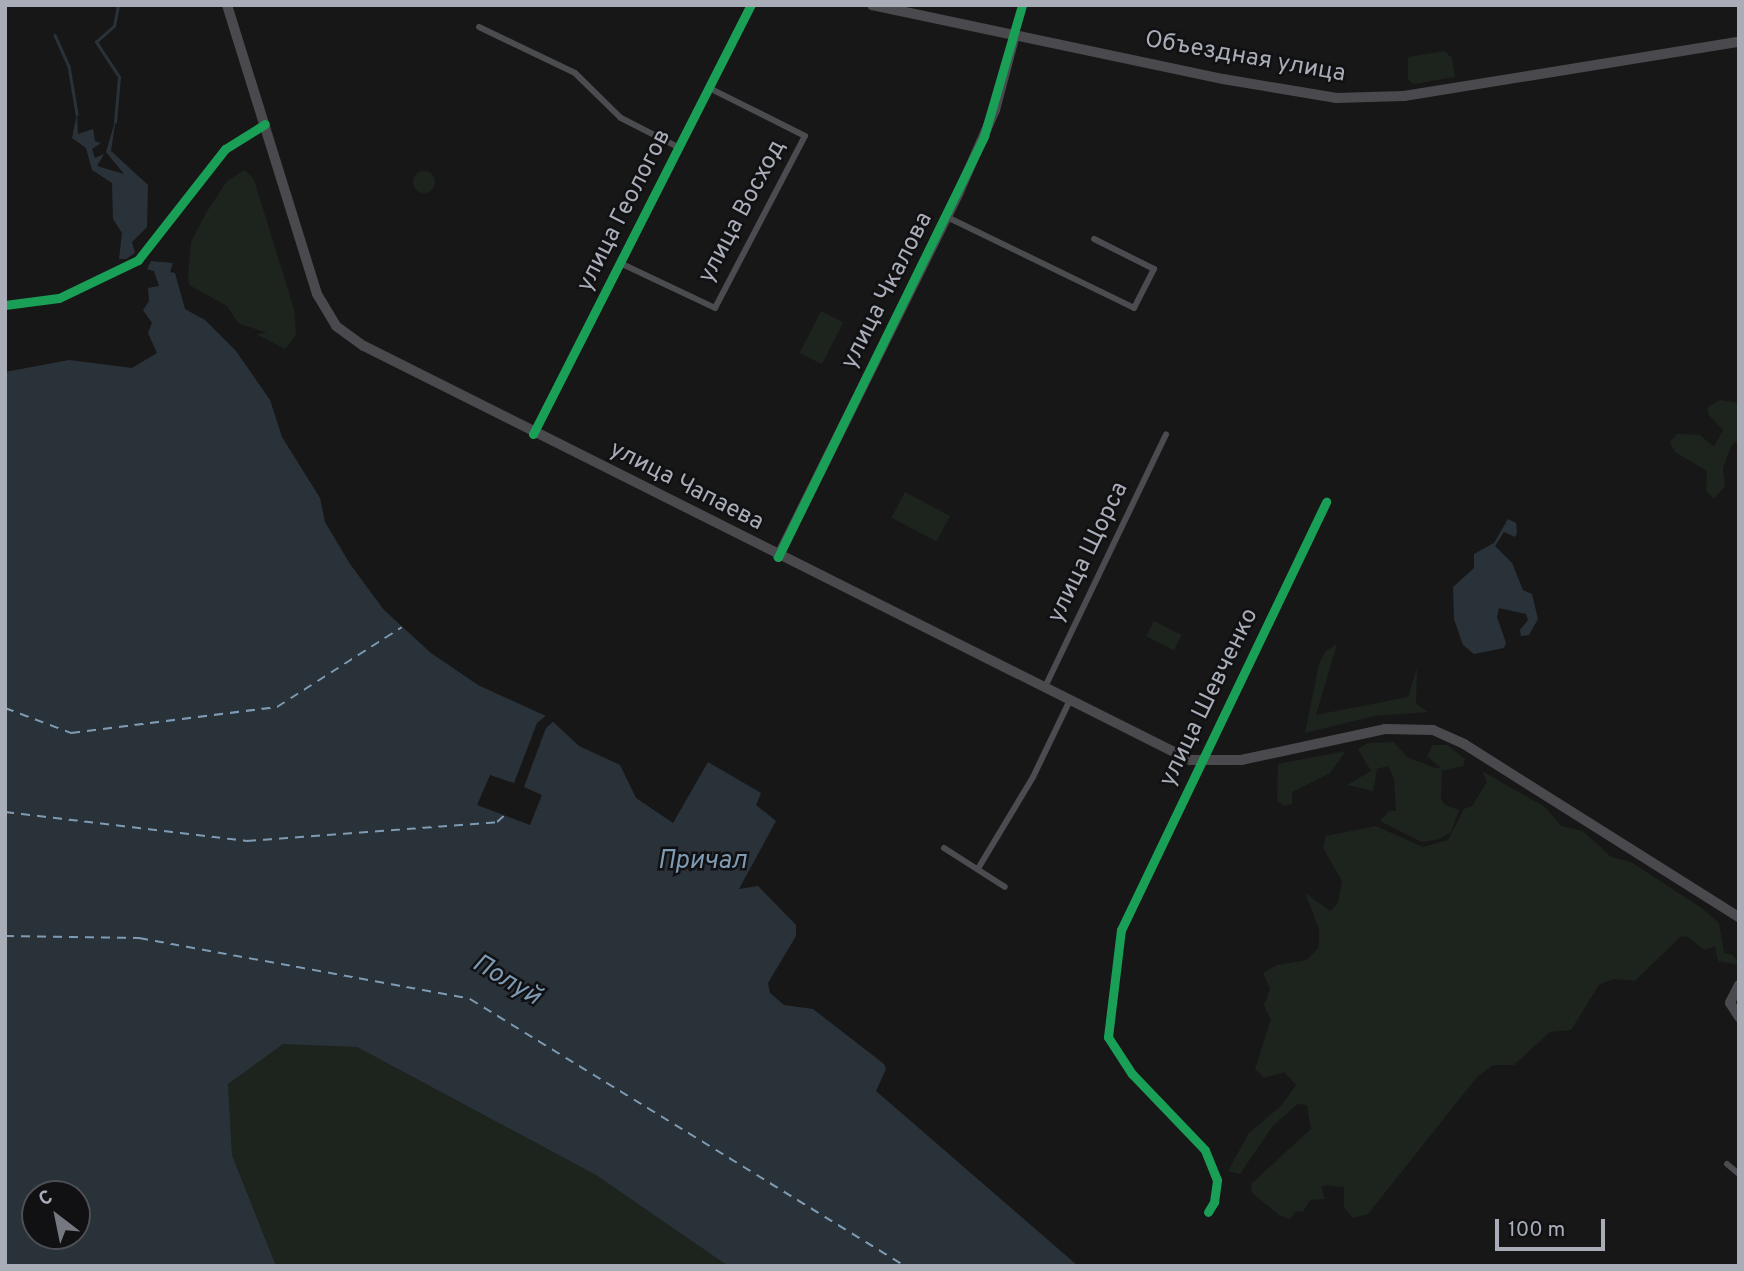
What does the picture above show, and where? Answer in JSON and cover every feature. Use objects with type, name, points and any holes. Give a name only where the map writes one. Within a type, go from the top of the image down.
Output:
[{"type":"main road","name":"улица Чапаева","points":[[227,5],[317,294],[336,326],[373,352],[778,557],[1201,762]]},
{"type":"main road","name":"Объездная улица","points":[[872,5],[912,9],[1015,35],[1248,84],[1361,99],[1427,92],[1739,42]]},
{"type":"main road","name":"улица Чкалова","points":[[778,557],[947,217],[989,125],[1015,35]]},
{"type":"main road","points":[[1201,762],[1259,757],[1385,729],[1439,732],[1739,917]]},
{"type":"main road","points":[[1739,985],[1732,994],[1732,1008],[1739,1017]]},
{"type":"street","name":"улица Геологов","points":[[533,433],[751,5]]},
{"type":"street","points":[[1015,35],[1022,5]]},
{"type":"street","points":[[479,27],[575,73],[621,118],[678,147]]},
{"type":"street","name":"улица Восход","points":[[620,263],[715,308],[805,136],[709,88]]},
{"type":"street","points":[[5,304],[59,298],[128,267],[155,244],[225,149],[265,124]]},
{"type":"street","points":[[947,217],[1134,308],[1154,269],[1094,239]]},
{"type":"street","name":"улица Щорса","points":[[1045,688],[1166,435]]},
{"type":"street","name":"улица Шевченко","points":[[1208,1212],[1214,1202],[1217,1180],[1205,1150],[1132,1074],[1108,1037],[1128,910],[1326,502]]},
{"type":"street","points":[[979,867],[1033,777],[1070,699]]},
{"type":"street","points":[[944,848],[979,867],[1005,887]]},
{"type":"street","points":[[1727,1164],[1739,1174]]},
{"type":"shaded area","points":[[1444,51],[1452,58],[1455,77],[1414,84],[1408,80],[1408,57]]},
{"type":"shaded area","points":[[245,170],[254,180],[294,309],[296,335],[285,349],[256,334],[267,333],[238,323],[227,306],[189,285],[191,242],[227,181]]},
{"type":"shaded area","points":[[424,171],[432,174],[435,182],[432,190],[424,193],[416,190],[413,182],[416,174]]},
{"type":"shaded area","points":[[821,311],[843,322],[822,364],[800,353]]},
{"type":"shaded area","points":[[1720,400],[1739,403],[1739,441],[1732,444],[1723,468],[1725,486],[1714,499],[1706,491],[1707,471],[1675,452],[1670,442],[1677,434],[1700,435],[1714,447],[1723,430],[1708,414],[1708,407]]},
{"type":"shaded area","points":[[905,492],[950,516],[936,542],[891,518]]},
{"type":"shaded area","points":[[1154,621],[1182,635],[1174,650],[1146,636]]},
{"type":"shaded area","points":[[1337,644],[1316,715],[1408,697],[1417,668],[1416,704],[1428,712],[1374,716],[1305,733],[1319,664],[1325,652]]},
{"type":"shaded area","points":[[1394,742],[1407,757],[1435,768],[1441,768],[1427,756],[1433,745],[1447,745],[1465,759],[1463,766],[1442,771],[1441,799],[1445,805],[1459,810],[1451,832],[1440,839],[1422,842],[1380,821],[1389,811],[1396,811],[1394,778],[1388,766],[1377,769],[1373,791],[1347,785],[1371,771],[1358,749],[1368,743]]},
{"type":"shaded area","points":[[1346,751],[1330,773],[1292,792],[1292,804],[1285,806],[1277,801],[1278,764]]},
{"type":"shaded area","points":[[1482,771],[1545,807],[1561,826],[1583,831],[1611,857],[1631,862],[1703,909],[1719,923],[1724,953],[1733,955],[1739,965],[1718,961],[1715,946],[1705,950],[1686,936],[1680,937],[1635,981],[1613,979],[1599,985],[1571,1030],[1550,1032],[1514,1065],[1493,1065],[1477,1077],[1368,1214],[1353,1218],[1344,1208],[1344,1187],[1325,1185],[1321,1187],[1325,1199],[1310,1200],[1303,1212],[1296,1211],[1290,1219],[1279,1215],[1252,1193],[1251,1184],[1311,1129],[1307,1105],[1297,1104],[1272,1127],[1240,1174],[1228,1171],[1249,1133],[1282,1105],[1296,1085],[1284,1072],[1264,1078],[1255,1069],[1271,1019],[1264,1005],[1270,989],[1263,973],[1277,965],[1307,960],[1319,947],[1319,929],[1305,893],[1330,911],[1338,903],[1342,881],[1323,848],[1326,836],[1376,826],[1423,847],[1448,840],[1464,809],[1472,806],[1487,782]]},
{"type":"shaded area","points":[[283,1043],[357,1047],[596,1175],[728,1266],[276,1266],[232,1155],[228,1084]]},
{"type":"water","points":[[77,114],[78,134],[93,129],[95,141],[101,143],[92,149],[95,158],[104,154],[97,166],[124,174],[106,152],[116,118],[111,151],[148,185],[147,227],[132,242],[135,253],[126,259],[119,259],[122,233],[113,219],[112,183],[92,170],[86,148],[72,138]]},
{"type":"water","points":[[151,261],[173,263],[170,272],[175,273],[185,309],[205,320],[236,351],[270,400],[282,437],[320,498],[325,522],[350,564],[384,610],[431,653],[478,685],[548,717],[579,746],[620,765],[636,798],[673,823],[708,762],[761,793],[756,805],[776,821],[739,889],[758,886],[796,925],[796,936],[768,983],[770,993],[784,1005],[813,1009],[884,1064],[886,1069],[876,1091],[1078,1266],[728,1266],[596,1175],[357,1047],[283,1044],[228,1084],[232,1155],[276,1266],[5,1266],[5,372],[69,360],[132,368],[157,353],[148,333],[152,323],[143,310],[149,301],[148,288],[159,286],[154,271],[147,269]]},
{"type":"water","points":[[1508,519],[1516,523],[1517,533],[1515,537],[1504,532],[1495,546],[1512,563],[1523,590],[1532,594],[1538,619],[1529,635],[1521,636],[1520,630],[1528,620],[1526,614],[1499,608],[1497,617],[1506,643],[1504,648],[1474,654],[1463,645],[1454,619],[1453,587],[1474,568],[1474,554],[1494,543]]},
{"type":"pier","points":[[548,714],[556,719],[546,728],[524,787],[542,795],[530,825],[477,805],[490,775],[514,783],[537,723]]},
{"type":"waterway","points":[[115,122],[119,77],[96,42],[114,26],[118,5]]},
{"type":"waterway","points":[[55,35],[69,66],[77,114]]},
{"type":"ferry route","points":[[5,708],[71,733],[277,707],[402,627]]},
{"type":"ferry route","points":[[5,812],[247,841],[497,822],[508,812]]},
{"type":"ferry route","points":[[5,936],[139,938],[470,999],[905,1266]]},
{"type":"cycle path","points":[[533,434],[751,5]]},
{"type":"cycle path","points":[[778,557],[984,136],[1022,5]]},
{"type":"cycle path","points":[[5,305],[59,298],[138,260],[225,149],[265,124]]},
{"type":"cycle path","points":[[1208,1212],[1214,1202],[1217,1180],[1205,1150],[1132,1074],[1108,1037],[1121,930],[1326,502]]},
{"type":"water label","name":"Причал","points":[[702,862]]},
{"type":"water label","name":"Полуй","points":[[506,981]]}]
